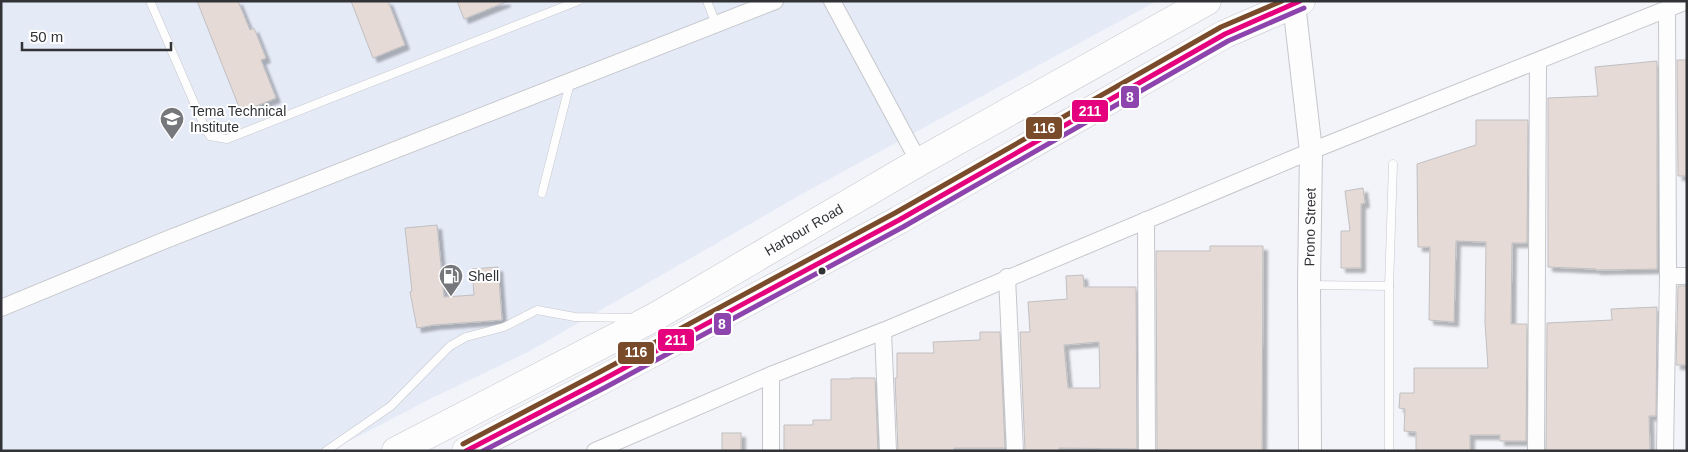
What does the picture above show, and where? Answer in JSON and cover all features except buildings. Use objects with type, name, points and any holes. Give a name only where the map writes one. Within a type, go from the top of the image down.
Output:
[{"type":"highway","name":"Harbour Road","points":[[396,451],[654,318],[919,162],[1206,1]]},
{"type":"highway","points":[[466,451],[899,220],[1225,34],[1297,3]]},
{"type":"street","points":[[1,308],[164,241],[775,1]]},
{"type":"street","points":[[832,1],[919,162]]},
{"type":"street","points":[[594,451],[1311,151],[1687,1]]},
{"type":"street","name":"Prono Street","points":[[1297,3],[1311,151],[1309,285],[1310,451]]},
{"type":"street","points":[[1665,451],[1668,276],[1667,9]]},
{"type":"street","points":[[1536,451],[1538,62]]},
{"type":"street","points":[[1146,220],[1147,451]]},
{"type":"street","points":[[1668,276],[1687,276]]},
{"type":"street","points":[[1007,277],[1015,451]]},
{"type":"street","points":[[882,331],[888,451]]},
{"type":"street","points":[[771,451],[772,375]]},
{"type":"lane","points":[[150,1],[206,130],[210,136],[227,139],[578,1]]},
{"type":"lane","points":[[707,1],[716,24]]},
{"type":"lane","points":[[542,193],[570,81]]},
{"type":"lane","points":[[1389,451],[1389,286],[1393,164]]},
{"type":"lane","points":[[1309,285],[1389,286]]},
{"type":"lane","points":[[326,451],[390,406],[450,346],[466,337],[504,327],[537,310],[575,317],[654,318]]},
{"type":"shaded area","points":[[1,1],[1157,1],[809,190],[528,352],[432,398],[330,451],[1,451]]},
{"type":"transit line","name":"116","points":[[463,444],[895,213],[1221,27],[1282,1]]},
{"type":"transit line","name":"211","points":[[466,451],[899,220],[1225,34],[1300,1]]},
{"type":"transit line","name":"8","points":[[483,451],[903,227],[1228,41],[1304,8]]},
{"type":"place","name":"Tema Technical Institute","points":[[172,140]]},
{"type":"place","name":"Shell","points":[[451,297]]}]
